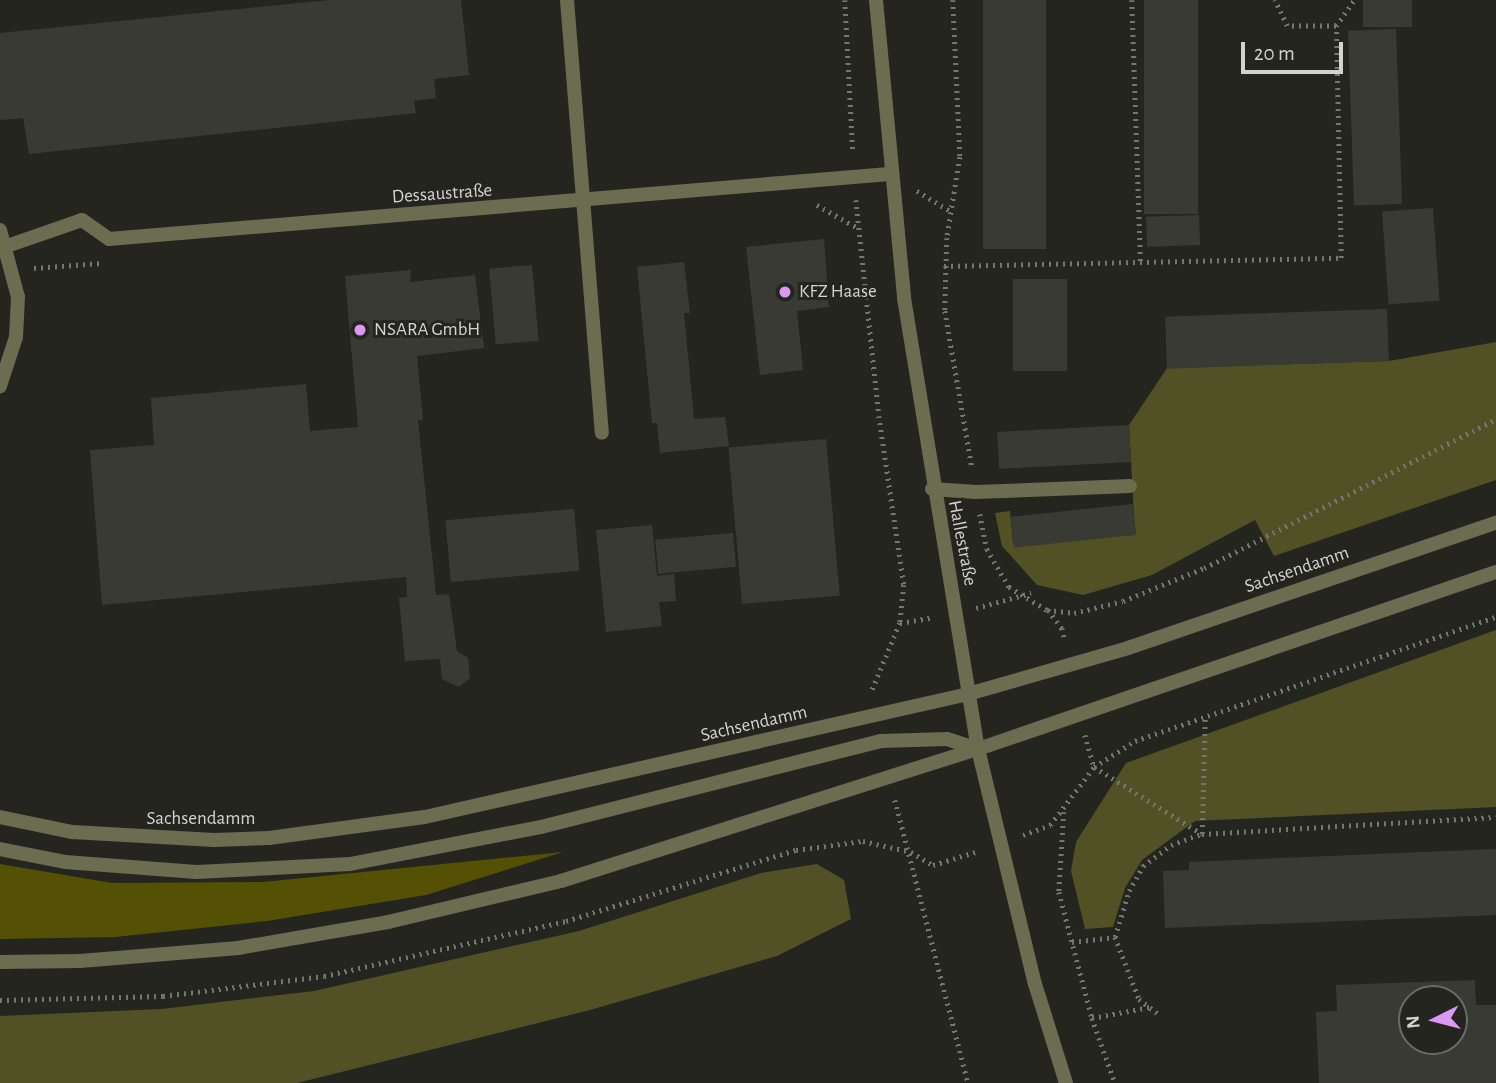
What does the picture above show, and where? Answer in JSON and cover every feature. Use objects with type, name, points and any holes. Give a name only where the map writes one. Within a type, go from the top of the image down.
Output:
[{"type":"street","points":[[567,0],[586,203],[602,433]]},
{"type":"street","name":"Hallestraße","points":[[876,0],[889,174],[932,489],[978,749],[1035,984],[1066,1083]]},
{"type":"street","name":"Dessaustraße","points":[[7,246],[82,220],[109,239],[586,203],[889,174]]},
{"type":"street","points":[[0,230],[7,246],[18,297],[16,337],[0,386]]},
{"type":"street","points":[[932,489],[976,492],[1130,486]]},
{"type":"street","name":"Sachsendamm","points":[[0,817],[72,832],[156,840],[269,838],[425,817],[968,694],[1128,648],[1496,523]]},
{"type":"street","points":[[0,962],[173,955],[388,922],[561,881],[978,749],[1496,572]]},
{"type":"street","points":[[0,849],[65,862],[185,872],[350,864],[541,827],[881,741],[947,739],[978,749]]},
{"type":"path","points":[[845,0],[859,229],[879,416],[904,585],[900,622],[870,695],[874,717]]},
{"type":"path","points":[[953,0],[960,158],[944,266],[945,311],[987,549],[996,570],[1024,599],[1047,610],[1074,613],[1123,601],[1204,568],[1496,419]]},
{"type":"path","points":[[1132,0],[1141,265]]},
{"type":"path","points":[[1276,0],[1287,26],[1336,26]]},
{"type":"path","points":[[944,266],[1141,265],[1341,258],[1336,26],[1353,0]]},
{"type":"path","points":[[803,205],[816,204],[859,229]]},
{"type":"path","points":[[992,605],[1024,599],[1031,593]]},
{"type":"path","points":[[1047,610],[1062,628]]},
{"type":"path","points":[[0,1000],[163,996],[324,976],[566,921],[796,850],[863,841],[911,852],[933,865],[1050,825],[1064,811],[1094,767],[1135,741],[1496,617]]},
{"type":"path","points":[[900,622],[917,620]]},
{"type":"path","points":[[1202,834],[1205,719]]},
{"type":"path","points":[[1086,740],[1094,767],[1202,834]]},
{"type":"path","points":[[888,778],[911,852],[968,1083]]},
{"type":"path","points":[[1064,811],[1059,892],[1093,1018],[1115,1083]]},
{"type":"path","points":[[1158,1014],[1139,999],[1115,937],[1129,891],[1143,866],[1171,845],[1202,834],[1496,817]]},
{"type":"path","points":[[1072,942],[1115,937]]},
{"type":"path","points":[[1093,1018],[1151,1007]]},
{"type":"shaded area","points":[[1496,342],[1496,480],[1274,556],[1255,520],[1152,575],[1083,595],[1037,585],[1002,546],[995,513],[1010,511],[1013,543],[1135,535],[1129,425],[1167,368],[1389,361]]},
{"type":"shaded area","points":[[1496,630],[1496,807],[1195,821],[1142,860],[1125,888],[1113,927],[1085,929],[1071,871],[1076,842],[1126,763]]},
{"type":"shaded area","points":[[563,852],[426,895],[267,921],[115,937],[0,939],[0,864],[112,883],[263,882]]},
{"type":"shaded area","points":[[817,864],[844,880],[851,919],[777,956],[590,1010],[297,1083],[0,1083],[0,1016],[162,1009],[314,991],[579,931],[761,873]]},
{"type":"building","points":[[329,0],[461,0],[469,75],[434,79],[436,98],[414,101],[416,113],[29,154],[23,118],[0,120],[0,33]]},
{"type":"building","points":[[983,0],[1046,0],[1046,249],[983,249]]},
{"type":"building","points":[[1144,0],[1198,0],[1198,214],[1144,214]]},
{"type":"building","points":[[1363,0],[1412,0],[1412,27],[1363,27]]},
{"type":"building","points":[[1396,29],[1402,204],[1354,206],[1348,31]]},
{"type":"building","points":[[1433,208],[1439,301],[1389,304],[1382,212]]},
{"type":"building","points":[[1199,215],[1200,245],[1147,247],[1146,217]]},
{"type":"building","points":[[824,239],[829,307],[797,311],[803,370],[760,375],[746,247]]},
{"type":"building","points":[[684,262],[690,313],[684,313],[694,419],[725,417],[729,446],[660,453],[657,423],[652,423],[637,267]]},
{"type":"building","points":[[532,265],[539,341],[496,344],[489,269]]},
{"type":"building","points":[[411,270],[410,282],[475,275],[484,348],[417,356],[423,420],[418,420],[436,595],[449,594],[457,651],[468,658],[470,678],[459,687],[442,679],[440,659],[405,661],[399,598],[407,597],[406,577],[102,605],[90,450],[154,445],[151,398],[306,384],[310,431],[358,427],[345,276]]},
{"type":"building","points":[[1013,279],[1067,279],[1067,371],[1013,371]]},
{"type":"building","points":[[1387,309],[1389,361],[1167,369],[1165,317]]},
{"type":"building","points":[[1129,425],[1131,462],[999,469],[997,432]]},
{"type":"building","points":[[826,439],[840,595],[742,604],[728,448]]},
{"type":"building","points":[[1133,504],[1136,535],[1014,548],[1011,517]]},
{"type":"building","points":[[574,509],[579,571],[451,582],[445,520]]},
{"type":"building","points":[[652,525],[657,576],[674,574],[676,601],[659,602],[662,626],[606,632],[596,530]]},
{"type":"building","points":[[733,533],[736,567],[658,574],[655,540]]},
{"type":"building","points":[[1496,849],[1496,915],[1165,928],[1163,871],[1189,870],[1189,862]]},
{"type":"building","points":[[1475,980],[1476,1005],[1496,1005],[1496,1083],[1319,1083],[1316,1012],[1337,1011],[1336,985]]},
{"type":"place","name":"KFZ Haase","points":[[785,292]]},
{"type":"place","name":"NSARA GmbH","points":[[360,330]]}]
